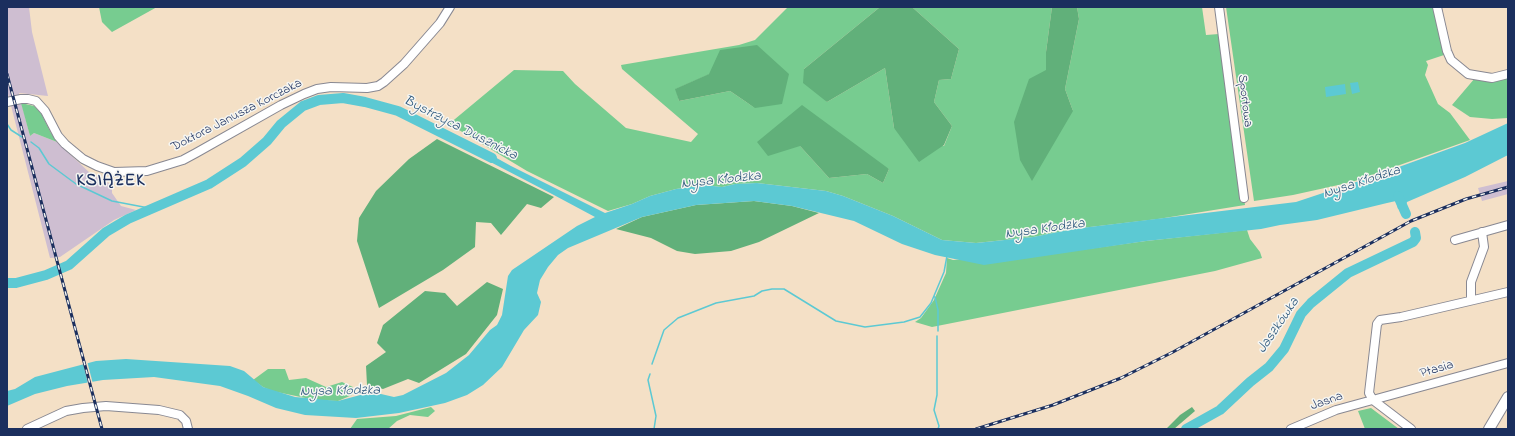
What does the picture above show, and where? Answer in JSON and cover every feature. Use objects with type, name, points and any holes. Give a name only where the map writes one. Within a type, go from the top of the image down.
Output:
[{"type":"main road","points":[[1489,429],[1508,397]]},
{"type":"street","name":"Doktora Janusza Korczaka","points":[[7,102],[21,99],[28,99],[36,102],[45,111],[58,136],[65,144],[83,159],[97,166],[114,172],[147,171],[183,160],[281,105],[311,91],[331,86],[367,88],[378,86],[391,78],[420,47],[440,23],[450,7]]},
{"type":"street","name":"Sportowa","points":[[1219,7],[1244,198]]},
{"type":"street","points":[[1437,7],[1447,51],[1451,60],[1468,74],[1492,78],[1508,74]]},
{"type":"street","points":[[1455,240],[1508,225]]},
{"type":"street","points":[[1472,300],[1471,282],[1484,247],[1482,232]]},
{"type":"street","points":[[1411,429],[1373,400],[1369,393],[1377,324],[1380,320],[1508,292]]},
{"type":"street","name":"Ptasia","points":[[1373,400],[1508,363]]},
{"type":"street","name":"Jasna","points":[[1291,429],[1336,410],[1373,400]]},
{"type":"street","points":[[27,429],[66,411],[106,406],[142,408],[180,415],[186,421],[188,429]]},
{"type":"shaded area","points":[[7,7],[29,7],[32,32],[48,96],[19,93],[30,136],[34,133],[57,142],[90,173],[112,185],[112,193],[121,206],[136,210],[114,220],[60,257],[50,258],[7,90]]},
{"type":"shaded area","points":[[1508,181],[1508,194],[1482,201],[1478,188]]},
{"type":"green space","points":[[99,7],[157,7],[112,32],[102,22]]},
{"type":"green space","points":[[788,7],[880,7],[804,69],[827,102],[885,68],[894,128],[944,146],[952,126],[934,102],[939,80],[951,79],[959,49],[912,7],[1052,7],[1046,52],[1046,71],[1073,111],[1065,89],[1079,19],[1077,7],[1202,7],[1206,35],[1219,34],[1245,205],[1158,219],[1073,229],[1033,237],[976,243],[942,240],[893,216],[843,196],[826,191],[757,183],[735,184],[722,187],[704,185],[676,189],[650,196],[632,204],[608,211],[527,171],[449,124],[514,70],[563,71],[575,84],[626,128],[691,142],[698,134],[622,69],[621,65],[739,45],[755,40]],"holes":[[[710,74],[755,108],[730,91],[679,101],[676,89]],[[800,146],[889,169],[883,183],[867,174],[829,178]]]},
{"type":"green space","points":[[880,7],[912,7],[959,49],[951,79],[939,80],[934,102],[952,126],[944,145],[919,162],[894,128],[885,68],[827,102],[803,83],[804,69]]},
{"type":"green space","points":[[1052,7],[1077,7],[1079,19],[1065,89],[1073,111],[1032,181],[1020,160],[1014,122],[1029,79],[1046,70],[1046,52]]},
{"type":"green space","points":[[1226,7],[1433,7],[1444,55],[1426,61],[1428,65],[1425,75],[1438,104],[1450,113],[1470,140],[1352,182],[1293,195],[1254,201]]},
{"type":"green space","points":[[757,45],[789,74],[782,104],[755,108],[730,91],[679,101],[675,89],[709,74],[720,50]]},
{"type":"green space","points":[[1475,78],[1493,81],[1508,78],[1508,118],[1492,119],[1470,117],[1452,105]]},
{"type":"green space","points":[[21,103],[34,106],[41,113],[57,142],[34,133],[30,136]]},
{"type":"green space","points":[[802,105],[889,169],[883,183],[867,174],[829,178],[800,146],[768,156],[757,142]]},
{"type":"green space","points":[[437,139],[554,197],[541,208],[527,204],[501,235],[491,223],[476,222],[475,247],[443,270],[379,308],[357,241],[359,218],[376,191],[409,159]]},
{"type":"green space","points":[[754,201],[792,206],[819,213],[759,242],[731,251],[695,254],[677,251],[651,238],[616,229],[642,217],[696,205]]},
{"type":"green space","points":[[1247,230],[1250,239],[1260,252],[1262,258],[1215,271],[932,327],[915,322],[921,318],[934,300],[946,273],[947,258],[953,260],[1065,252],[1146,241]]},
{"type":"green space","points":[[487,282],[503,289],[497,315],[466,354],[419,383],[408,379],[383,389],[367,385],[366,366],[386,352],[377,343],[383,325],[425,291],[445,293],[457,306]]},
{"type":"green space","points":[[268,369],[285,369],[289,380],[306,378],[326,387],[342,382],[353,387],[352,395],[338,401],[315,400],[272,391],[253,380]]},
{"type":"green space","points":[[431,407],[435,411],[428,417],[410,415],[397,421],[388,429],[350,429],[357,419],[396,416]]},
{"type":"green space","points":[[1192,407],[1195,411],[1174,429],[1166,429],[1180,415]]},
{"type":"green space","points":[[1371,408],[1399,429],[1365,429],[1358,411]]},
{"type":"water","points":[[1358,82],[1360,92],[1352,94],[1350,83]]},
{"type":"water","points":[[1345,84],[1346,94],[1326,97],[1325,87]]},
{"type":"water","name":"Nysa Kłodzka","points":[[1508,123],[1508,155],[1465,177],[1407,202],[1405,207],[1398,209],[1396,201],[1317,220],[1261,229],[1146,241],[984,265],[935,255],[902,244],[854,221],[792,206],[754,201],[696,205],[642,217],[568,248],[558,255],[540,280],[537,293],[541,302],[538,315],[524,330],[502,367],[483,385],[467,395],[445,403],[399,413],[356,418],[305,415],[276,408],[220,386],[154,377],[103,380],[67,386],[35,394],[7,406],[7,391],[15,389],[35,377],[96,361],[126,359],[230,366],[244,371],[263,387],[295,397],[338,401],[364,394],[381,394],[394,397],[403,395],[446,373],[469,355],[490,330],[497,325],[502,315],[508,276],[512,270],[577,226],[595,217],[475,154],[484,151],[605,213],[650,196],[676,189],[704,185],[722,187],[735,184],[757,183],[826,191],[843,196],[893,216],[942,240],[976,243],[1033,237],[1073,229],[1296,202],[1465,143]]},
{"type":"pier","points":[[87,361],[93,384],[88,384],[83,363]]},
{"type":"waterway","name":"Bystrzyca Dusznicka","points":[[7,283],[16,283],[46,275],[69,265],[106,232],[128,219],[209,184],[243,162],[267,141],[281,124],[303,106],[319,100],[343,98],[398,111],[492,158]]},
{"type":"waterway","name":"Bystrzyca Dusznicka","points":[[7,124],[11,130],[22,137]]},
{"type":"waterway","name":"Bystrzyca Dusznicka","points":[[31,142],[39,148],[49,164],[76,184],[112,201],[154,209]]},
{"type":"waterway","name":"Jaszkówka","points":[[1398,196],[1406,214]]},
{"type":"waterway","name":"Jaszkówka","points":[[1186,429],[1220,410],[1250,382],[1269,367],[1284,349],[1301,314],[1311,303],[1348,273],[1413,242],[1416,238],[1415,232]]},
{"type":"waterway","points":[[652,364],[664,330],[678,318],[716,303],[754,296],[762,291],[772,289],[784,289],[836,321],[865,327],[904,322],[920,317],[931,303],[944,272],[947,256]]},
{"type":"waterway","points":[[935,297],[938,310],[938,331]]},
{"type":"waterway","points":[[937,336],[937,395],[934,410],[939,426],[938,429]]},
{"type":"waterway","points":[[650,374],[648,380],[656,416],[654,429]]},
{"type":"railway","points":[[7,74],[102,429]]},
{"type":"railway","points":[[976,429],[1053,405],[1121,378],[1173,352],[1411,221],[1466,199],[1508,187]]},
{"type":"district","name":"KSIĄŻEK","points":[[111,182]]}]
